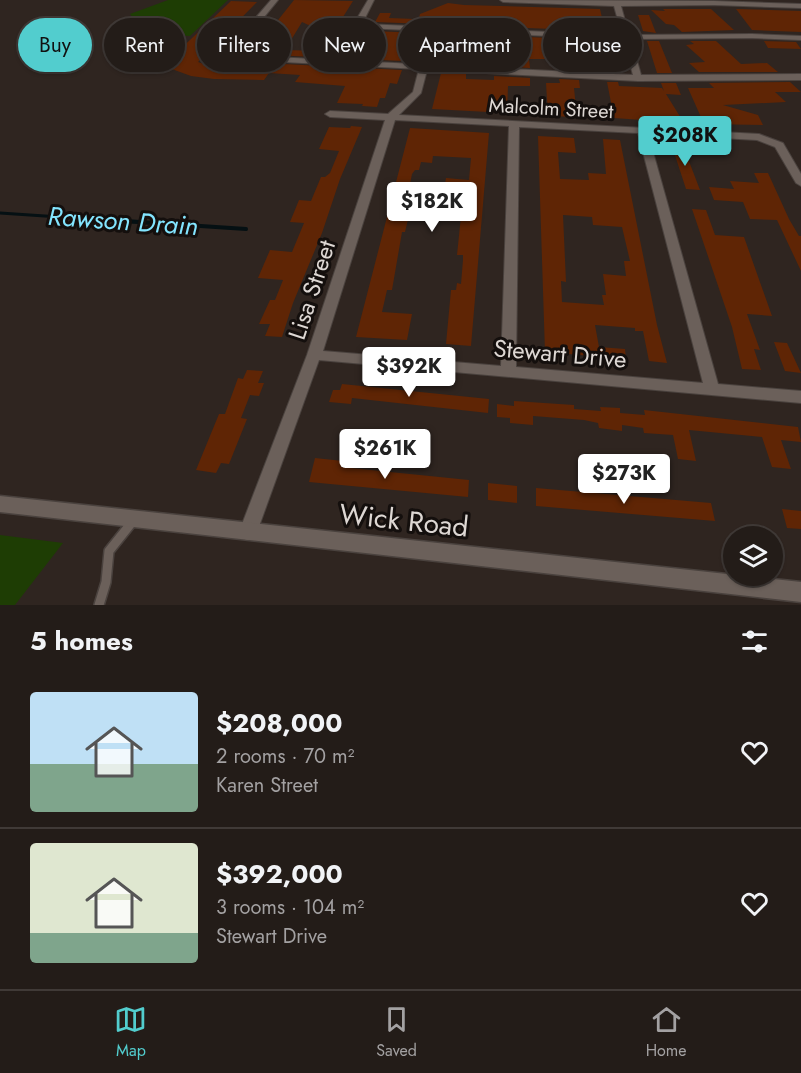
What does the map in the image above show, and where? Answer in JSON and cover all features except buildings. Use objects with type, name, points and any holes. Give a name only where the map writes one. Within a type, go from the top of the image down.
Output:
[{"type":"street","points":[[275,0],[229,54],[230,57],[398,67]]},
{"type":"street","points":[[371,0],[359,22],[361,25],[543,33]]},
{"type":"street","points":[[503,0],[801,6]]},
{"type":"street","points":[[617,4],[621,18]]},
{"type":"street","points":[[642,37],[801,38]]},
{"type":"street","name":"Lisa Street","points":[[248,532],[315,355],[391,117],[417,93],[422,72]]},
{"type":"street","points":[[509,72],[638,78],[801,77]]},
{"type":"street","points":[[636,72],[638,78]]},
{"type":"street","name":"Malcolm Street","points":[[330,114],[752,136],[770,140],[782,148],[801,183]]},
{"type":"street","points":[[508,372],[514,124]]},
{"type":"street","points":[[642,130],[712,389]]},
{"type":"street","name":"Stewart Drive","points":[[315,355],[801,397]]},
{"type":"street","name":"Wick Road","points":[[0,504],[801,592]]},
{"type":"lane","points":[[99,605],[106,582],[109,551],[134,519]]},
{"type":"green space","points":[[168,0],[228,0],[209,18],[197,18],[197,29],[190,36],[185,36],[185,18],[133,18],[130,14]]},
{"type":"green space","points":[[0,535],[63,543],[15,605],[0,605]]},
{"type":"waterway","name":"Rawson Drain","points":[[0,213],[149,223]]},
{"type":"waterway","name":"Rawson Drain","points":[[125,221],[246,229]]}]
